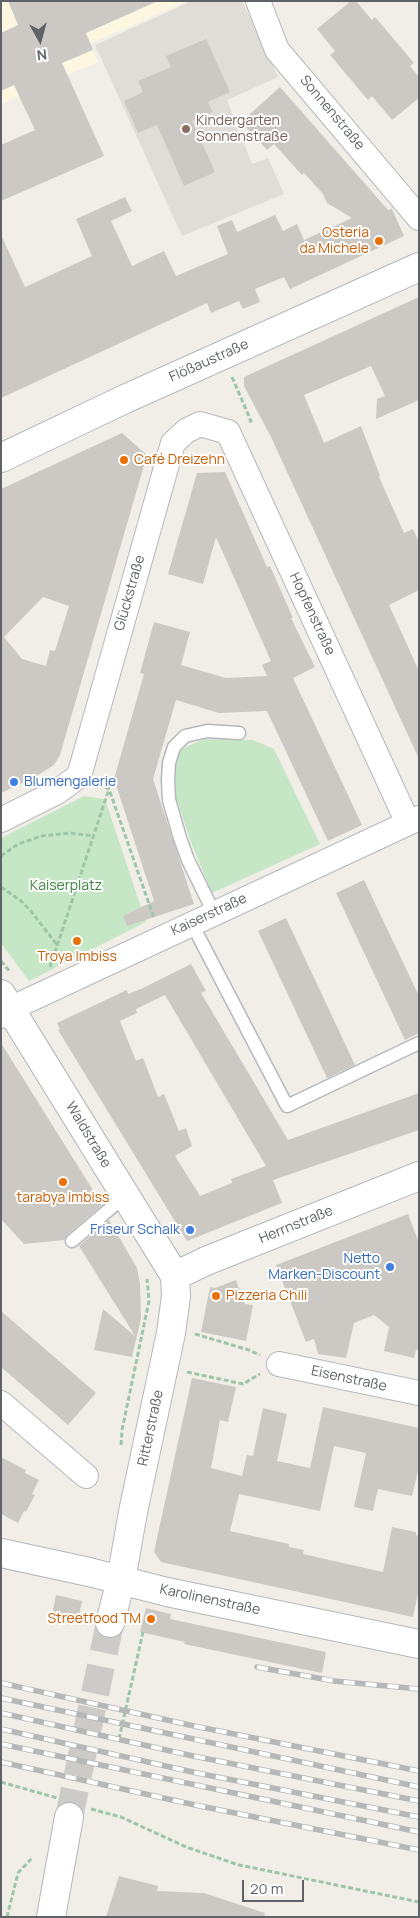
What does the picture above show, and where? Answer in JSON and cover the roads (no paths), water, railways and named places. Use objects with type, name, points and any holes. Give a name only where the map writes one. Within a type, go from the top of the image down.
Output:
[{"type":"street","name":"Sonnenstraße","points":[[258,1],[277,50],[419,218]]},
{"type":"street","name":"Flößaustraße","points":[[1,458],[125,399],[419,267]]},
{"type":"street","name":"Hopfenstraße","points":[[200,424],[228,432],[413,820]]},
{"type":"street","name":"Glückstraße","points":[[1,820],[57,792],[79,776],[172,443],[186,431],[200,424]]},
{"type":"street","name":"Kaiserstraße","points":[[5,1006],[40,995],[413,820]]},
{"type":"street","name":"Waldstraße","points":[[5,1006],[175,1276]]},
{"type":"street","name":"Herrnstraße","points":[[175,1276],[206,1261],[419,1176]]},
{"type":"street","name":"Ritterstraße","points":[[110,1623],[121,1580],[133,1512],[172,1326],[176,1296],[175,1276]]},
{"type":"street","name":"Eisenstraße","points":[[278,1364],[419,1394]]},
{"type":"street","points":[[1,1404],[86,1476]]},
{"type":"street","name":"Karolinenstraße","points":[[1,1553],[167,1592],[419,1644]]},
{"type":"street","points":[[51,1917],[73,1808]]},
{"type":"lane","points":[[214,913],[188,860],[180,838],[169,800],[169,763],[174,747],[186,736],[207,731],[239,733]]},
{"type":"lane","points":[[192,924],[287,1106],[419,1043]]},
{"type":"lane","points":[[72,1241],[125,1196]]},
{"type":"tunnel","points":[[69,1817],[110,1623]]},
{"type":"railway","points":[[257,1667],[334,1681],[419,1689]]},
{"type":"railway","points":[[1,1683],[194,1726],[419,1771]]},
{"type":"railway","points":[[1,1698],[419,1787]]},
{"type":"railway","points":[[1,1713],[193,1756],[419,1801]]},
{"type":"railway","points":[[1,1729],[197,1773],[419,1817]]},
{"type":"railway","points":[[1,1744],[419,1832]]},
{"type":"railway","points":[[1,1762],[195,1805],[419,1850]]},
{"type":"place","name":"Kindergarten Sonnenstraße","points":[[186,129]]},
{"type":"place","name":"Osteria da Michele","points":[[379,241]]},
{"type":"place","name":"Café Dreizehn","points":[[124,460]]},
{"type":"place","name":"Blumengalerie","points":[[14,782]]},
{"type":"place","name":"Troya Imbiss","points":[[77,941]]},
{"type":"place","name":"tarabya imbiss","points":[[63,1182]]},
{"type":"place","name":"Friseur Schalk","points":[[190,1230]]},
{"type":"place","name":"Netto Marken-Discount","points":[[390,1267]]},
{"type":"place","name":"Pizzeria Chili","points":[[216,1296]]},
{"type":"place","name":"Streetfood TM","points":[[151,1619]]},
{"type":"park label","name":"Kaiserplatz","points":[[66,886]]}]
